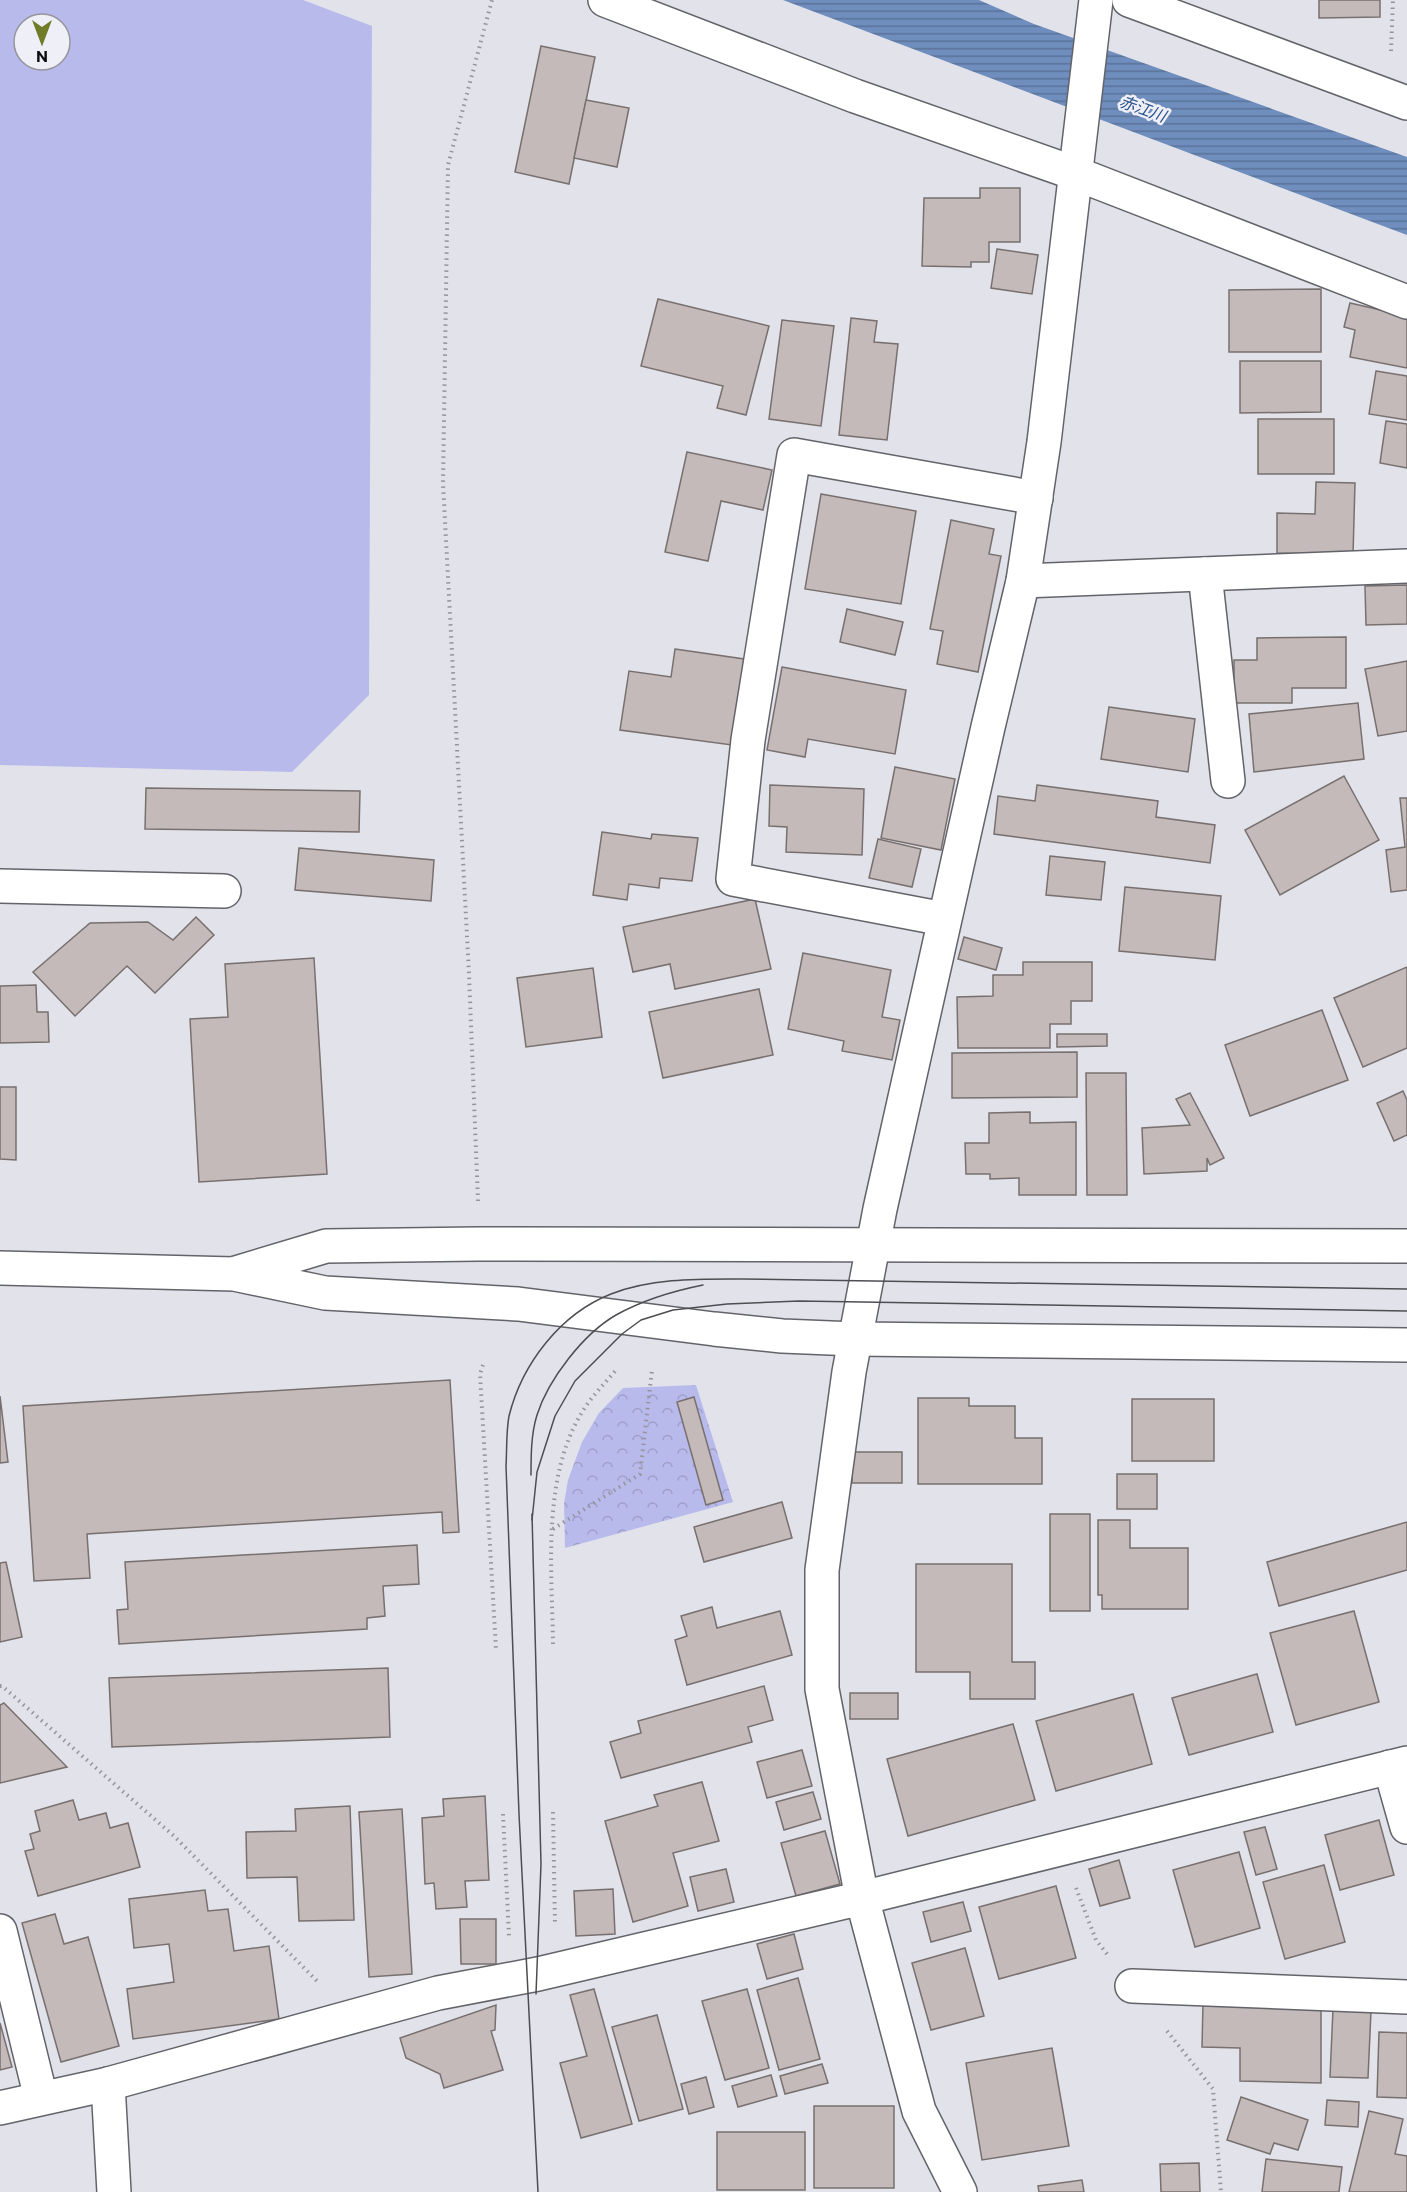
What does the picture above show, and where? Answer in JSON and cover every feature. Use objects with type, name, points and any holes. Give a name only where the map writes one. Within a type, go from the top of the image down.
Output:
[{"type":"street","points":[[605,0],[855,96],[1077,174],[1407,302]]},
{"type":"street","points":[[1129,0],[1398,100]]},
{"type":"street","points":[[960,2192],[919,2111],[862,1898],[822,1689],[822,1570],[855,1339],[880,1209],[944,919],[1023,581],[1036,498],[1077,174],[1095,9]]},
{"type":"street","points":[[944,919],[732,879],[748,740],[794,455],[1036,498]]},
{"type":"street","points":[[1023,581],[1407,566]]},
{"type":"street","points":[[1205,574],[1227,780]]},
{"type":"street","points":[[0,886],[224,891]]},
{"type":"street","points":[[234,1274],[326,1246],[478,1244],[1407,1246]]},
{"type":"street","points":[[0,1268],[234,1274],[325,1293],[518,1304],[782,1336],[855,1339],[1407,1345]]},
{"type":"street","points":[[0,2108],[108,2084],[438,1993],[556,1969],[862,1898],[1399,1765],[1407,1827]]},
{"type":"street","points":[[0,1931],[40,2098]]},
{"type":"street","points":[[1132,1986],[1407,1998]]},
{"type":"street","points":[[108,2084],[114,2192]]},
{"type":"path","points":[[478,1244],[469,974],[443,483],[448,165],[492,0]]},
{"type":"path","points":[[1393,0],[1398,100]]},
{"type":"path","points":[[483,1365],[480,1374],[496,1649]]},
{"type":"path","points":[[553,1644],[552,1530],[555,1487],[568,1443],[585,1407],[616,1370]]},
{"type":"path","points":[[552,1530],[640,1474],[652,1370]]},
{"type":"path","points":[[0,1686],[3,1686],[174,1836],[352,2017]]},
{"type":"path","points":[[553,1812],[556,1969]]},
{"type":"path","points":[[503,1814],[511,1979]]},
{"type":"green space","points":[[0,0],[303,0],[372,26],[369,695],[292,772],[0,765]]},
{"type":"green space","points":[[696,1385],[733,1502],[565,1548],[564,1503],[568,1480],[582,1442],[599,1413],[623,1388]]},
{"type":"water","name":"赤江川","points":[[783,0],[979,0],[1034,24],[1407,157],[1407,235]]},
{"type":"building","points":[[1319,0],[1380,0],[1380,17],[1319,18]]},
{"type":"building","points":[[541,46],[595,57],[569,184],[515,172]]},
{"type":"building","points":[[586,100],[629,108],[617,167],[574,158]]},
{"type":"building","points":[[980,188],[1020,188],[1020,242],[989,242],[989,262],[971,262],[971,267],[922,266],[924,198],[980,198]]},
{"type":"building","points":[[997,249],[1038,255],[1032,294],[991,288]]},
{"type":"building","points":[[1321,289],[1321,352],[1229,352],[1229,290]]},
{"type":"building","points":[[658,299],[769,326],[746,415],[717,408],[723,386],[641,366]]},
{"type":"building","points":[[1350,303],[1407,316],[1407,368],[1350,357],[1355,330],[1344,327]]},
{"type":"building","points":[[851,318],[877,321],[874,342],[898,344],[887,440],[839,435]]},
{"type":"building","points":[[782,320],[834,326],[821,426],[769,419]]},
{"type":"building","points":[[1240,361],[1321,361],[1321,412],[1240,413]]},
{"type":"building","points":[[1376,371],[1407,376],[1407,420],[1369,414]]},
{"type":"building","points":[[1258,419],[1334,419],[1334,474],[1258,474]]},
{"type":"building","points":[[1386,421],[1407,424],[1407,468],[1380,463]]},
{"type":"building","points":[[687,452],[772,470],[763,510],[721,501],[708,561],[665,552]]},
{"type":"building","points":[[1316,482],[1355,483],[1353,555],[1277,553],[1277,513],[1315,514]]},
{"type":"building","points":[[821,494],[916,511],[901,604],[805,589]]},
{"type":"building","points":[[951,520],[994,529],[989,554],[1001,556],[978,672],[937,664],[943,631],[930,629]]},
{"type":"building","points":[[1407,585],[1407,624],[1366,625],[1365,586]]},
{"type":"building","points":[[847,609],[903,622],[895,655],[840,642]]},
{"type":"building","points":[[1346,637],[1346,688],[1292,688],[1292,703],[1234,703],[1234,660],[1257,660],[1257,638]]},
{"type":"building","points":[[675,649],[744,659],[732,745],[620,730],[629,671],[671,677]]},
{"type":"building","points":[[1407,661],[1407,731],[1378,736],[1365,669]]},
{"type":"building","points":[[782,667],[906,690],[895,754],[808,739],[805,757],[767,750]]},
{"type":"building","points":[[1358,703],[1364,759],[1254,772],[1249,714]]},
{"type":"building","points":[[1109,707],[1195,719],[1188,772],[1101,759]]},
{"type":"building","points":[[895,767],[955,779],[941,850],[881,838]]},
{"type":"building","points":[[1344,776],[1379,840],[1280,895],[1245,830]]},
{"type":"building","points":[[770,785],[864,789],[862,855],[786,852],[787,827],[769,826]]},
{"type":"building","points":[[1037,785],[1158,801],[1156,817],[1215,825],[1210,863],[994,834],[998,796],[1035,801]]},
{"type":"building","points":[[146,788],[360,791],[359,832],[145,829]]},
{"type":"building","points":[[1400,798],[1407,798],[1407,890],[1391,892],[1386,850],[1405,847]]},
{"type":"building","points":[[602,832],[651,839],[652,834],[698,838],[692,881],[660,878],[659,888],[629,884],[627,900],[593,895]]},
{"type":"building","points":[[878,839],[921,849],[912,887],[869,878]]},
{"type":"building","points":[[299,848],[434,860],[431,901],[295,890]]},
{"type":"building","points":[[1050,856],[1105,862],[1101,900],[1046,895]]},
{"type":"building","points":[[1125,887],[1221,896],[1215,960],[1119,951]]},
{"type":"building","points":[[755,899],[771,969],[675,989],[670,964],[633,972],[623,927]]},
{"type":"building","points":[[196,917],[214,935],[155,993],[127,966],[75,1016],[33,972],[90,923],[148,922],[173,940]]},
{"type":"building","points":[[964,937],[1002,948],[996,970],[958,959]]},
{"type":"building","points":[[803,953],[891,970],[882,1017],[900,1020],[892,1060],[842,1051],[844,1041],[788,1029]]},
{"type":"building","points":[[314,958],[327,1174],[199,1182],[190,1019],[228,1017],[225,964]]},
{"type":"building","points":[[1023,962],[1092,962],[1092,1001],[1071,1001],[1071,1024],[1050,1024],[1050,1048],[958,1048],[957,997],[993,996],[993,975],[1023,975]]},
{"type":"building","points":[[1407,967],[1407,1048],[1363,1067],[1334,998]]},
{"type":"building","points":[[593,968],[602,1037],[526,1047],[517,978]]},
{"type":"building","points":[[36,985],[37,1012],[48,1012],[49,1042],[0,1043],[0,986]]},
{"type":"building","points":[[759,989],[773,1055],[663,1078],[649,1012]]},
{"type":"building","points":[[1322,1010],[1348,1080],[1250,1116],[1225,1045]]},
{"type":"building","points":[[1057,1034],[1107,1034],[1107,1046],[1057,1047]]},
{"type":"building","points":[[1077,1052],[1077,1097],[952,1098],[952,1053]]},
{"type":"building","points":[[1086,1073],[1126,1073],[1127,1195],[1087,1195]]},
{"type":"building","points":[[0,1087],[16,1087],[16,1160],[0,1159]]},
{"type":"building","points":[[1403,1091],[1407,1100],[1407,1135],[1394,1141],[1377,1103]]},
{"type":"building","points":[[1190,1093],[1224,1158],[1210,1165],[1207,1158],[1207,1171],[1144,1174],[1142,1128],[1190,1125],[1176,1099]]},
{"type":"building","points":[[1030,1112],[1030,1123],[1076,1122],[1076,1195],[1019,1195],[1019,1178],[990,1179],[990,1174],[966,1174],[965,1143],[989,1143],[989,1113]]},
{"type":"building","points":[[450,1380],[459,1532],[443,1533],[442,1512],[87,1534],[90,1578],[34,1581],[23,1406]]},
{"type":"building","points":[[0,1396],[8,1462],[0,1463]]},
{"type":"building","points":[[694,1397],[723,1500],[706,1505],[677,1402]]},
{"type":"building","points":[[918,1398],[969,1398],[969,1406],[1015,1406],[1015,1438],[1042,1438],[1042,1484],[918,1484]]},
{"type":"building","points":[[1132,1399],[1214,1399],[1214,1461],[1132,1461]]},
{"type":"building","points":[[852,1452],[902,1452],[902,1483],[852,1483]]},
{"type":"building","points":[[1117,1474],[1157,1474],[1157,1509],[1117,1509]]},
{"type":"building","points":[[782,1502],[792,1538],[704,1562],[694,1527]]},
{"type":"building","points":[[1050,1514],[1090,1514],[1090,1611],[1050,1611]]},
{"type":"building","points":[[1098,1520],[1130,1520],[1130,1548],[1188,1548],[1188,1609],[1102,1609],[1102,1595],[1098,1595]]},
{"type":"building","points":[[1407,1522],[1407,1570],[1279,1606],[1267,1562]]},
{"type":"building","points":[[417,1545],[419,1584],[383,1586],[385,1616],[367,1618],[367,1629],[119,1644],[117,1610],[128,1609],[125,1562]]},
{"type":"building","points":[[6,1562],[22,1637],[0,1642],[0,1563]]},
{"type":"building","points":[[916,1564],[1012,1564],[1012,1662],[1035,1662],[1035,1699],[970,1699],[970,1672],[916,1672]]},
{"type":"building","points":[[712,1607],[717,1628],[780,1611],[792,1655],[687,1685],[675,1640],[687,1636],[681,1616]]},
{"type":"building","points":[[1354,1611],[1379,1702],[1296,1725],[1270,1633]]},
{"type":"building","points":[[388,1668],[390,1737],[112,1747],[109,1678]]},
{"type":"building","points":[[1257,1674],[1273,1732],[1189,1755],[1172,1698]]},
{"type":"building","points":[[764,1686],[773,1720],[748,1727],[752,1742],[621,1778],[610,1742],[641,1733],[638,1721]]},
{"type":"building","points":[[850,1693],[898,1693],[898,1719],[850,1719]]},
{"type":"building","points":[[1133,1694],[1152,1764],[1056,1791],[1036,1721]]},
{"type":"building","points":[[4,1703],[67,1767],[0,1783],[0,1705]]},
{"type":"building","points":[[1013,1724],[1035,1800],[908,1836],[887,1759]]},
{"type":"building","points":[[802,1750],[812,1786],[767,1798],[757,1762]]},
{"type":"building","points":[[702,1782],[719,1841],[673,1853],[688,1906],[633,1922],[605,1821],[658,1806],[654,1795]]},
{"type":"building","points":[[813,1792],[821,1819],[784,1830],[776,1802]]},
{"type":"building","points":[[485,1796],[489,1880],[465,1881],[467,1907],[436,1909],[434,1883],[425,1884],[422,1818],[444,1816],[443,1799]]},
{"type":"building","points":[[73,1800],[79,1820],[106,1813],[110,1828],[128,1823],[140,1867],[38,1896],[25,1851],[34,1849],[30,1834],[40,1831],[35,1811]]},
{"type":"building","points":[[350,1806],[354,1920],[299,1921],[297,1877],[247,1878],[246,1832],[296,1831],[295,1809]]},
{"type":"building","points":[[402,1809],[412,1974],[369,1977],[359,1812]]},
{"type":"building","points":[[1379,1820],[1394,1875],[1340,1890],[1325,1835]]},
{"type":"building","points":[[1265,1827],[1277,1869],[1256,1875],[1244,1832]]},
{"type":"building","points":[[825,1831],[840,1884],[796,1896],[781,1843]]},
{"type":"building","points":[[1239,1852],[1260,1928],[1195,1947],[1173,1870]]},
{"type":"building","points":[[1119,1860],[1130,1898],[1100,1906],[1089,1869]]},
{"type":"building","points":[[1324,1865],[1345,1942],[1285,1959],[1263,1882]]},
{"type":"building","points":[[726,1869],[734,1902],[698,1911],[690,1877]]},
{"type":"building","points":[[1056,1886],[1076,1958],[999,1979],[979,1907]]},
{"type":"building","points":[[613,1889],[615,1934],[576,1936],[574,1891]]},
{"type":"building","points":[[205,1890],[208,1911],[228,1909],[234,1951],[269,1946],[279,2019],[133,2039],[127,1989],[174,1982],[169,1944],[134,1948],[129,1899]]},
{"type":"building","points":[[963,1902],[971,1931],[931,1942],[923,1912]]},
{"type":"building","points":[[55,1914],[64,1944],[88,1937],[119,2046],[61,2062],[22,1923]]},
{"type":"building","points":[[460,1919],[496,1919],[496,1964],[461,1964]]},
{"type":"building","points":[[794,1934],[803,1969],[767,1979],[757,1944]]},
{"type":"building","points":[[965,1948],[984,2016],[931,2030],[912,1963]]},
{"type":"building","points":[[798,1978],[820,2059],[779,2070],[757,1990]]},
{"type":"building","points":[[594,1989],[632,2124],[581,2138],[560,2063],[587,2056],[570,1995]]},
{"type":"building","points":[[747,1989],[769,2068],[725,2080],[702,2001]]},
{"type":"building","points":[[1203,2003],[1321,2006],[1321,2083],[1240,2081],[1240,2048],[1202,2047]]},
{"type":"building","points":[[496,2005],[495,2030],[491,2031],[503,2070],[444,2088],[440,2074],[406,2058],[400,2038]]},
{"type":"building","points":[[1333,2009],[1371,2011],[1368,2078],[1330,2077]]},
{"type":"building","points":[[657,2015],[683,2109],[639,2121],[612,2027]]},
{"type":"building","points":[[0,2023],[12,2067],[0,2070]]},
{"type":"building","points":[[1379,2032],[1407,2033],[1407,2098],[1377,2097]]},
{"type":"building","points":[[1052,2048],[1069,2146],[982,2160],[966,2063]]},
{"type":"building","points":[[822,2064],[828,2083],[785,2094],[780,2076]]},
{"type":"building","points":[[771,2075],[777,2096],[738,2107],[732,2086]]},
{"type":"building","points":[[706,2077],[714,2107],[689,2114],[681,2084]]},
{"type":"building","points":[[1241,2097],[1308,2120],[1298,2150],[1274,2143],[1270,2154],[1227,2140]]},
{"type":"building","points":[[1327,2100],[1359,2102],[1358,2127],[1325,2125]]},
{"type":"building","points":[[814,2106],[894,2106],[894,2188],[814,2188]]},
{"type":"building","points":[[1369,2111],[1403,2119],[1395,2154],[1407,2156],[1407,2192],[1349,2192]]},
{"type":"building","points":[[717,2132],[805,2132],[805,2190],[717,2190]]},
{"type":"building","points":[[1266,2159],[1342,2167],[1339,2192],[1262,2192]]},
{"type":"building","points":[[1199,2163],[1200,2192],[1161,2192],[1160,2164]]},
{"type":"building","points":[[1082,2180],[1084,2192],[1039,2192],[1038,2186]]},
{"type":"tram line","points":[[538,2192],[519,1814],[506,1466],[508,1422],[515,1397],[534,1360],[560,1328],[575,1314],[611,1294],[659,1282],[692,1280],[1407,1289]]},
{"type":"tram line","points":[[531,1475],[532,1437],[542,1401],[558,1373],[579,1346],[604,1323],[626,1310],[658,1297],[703,1285]]},
{"type":"tram line","points":[[532,1520],[537,1472],[555,1416],[575,1381],[622,1334],[641,1320],[673,1310],[727,1304],[799,1301],[1407,1311]]},
{"type":"tram line","points":[[532,1514],[541,1864],[536,1994]]}]
